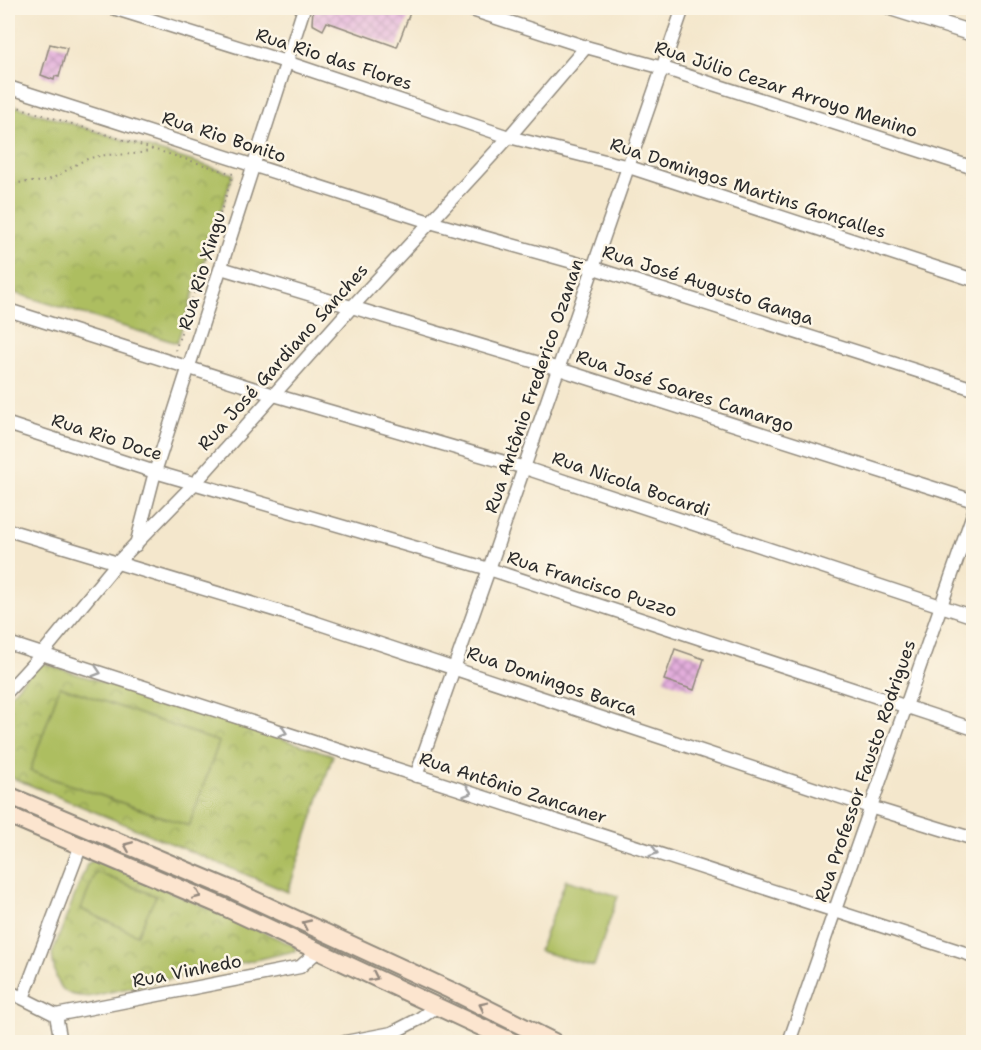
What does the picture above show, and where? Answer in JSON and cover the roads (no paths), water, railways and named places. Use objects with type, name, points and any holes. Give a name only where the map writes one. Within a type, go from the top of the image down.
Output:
[{"type":"main road","points":[[8,795],[233,890],[554,1042]]},
{"type":"main road","points":[[8,814],[319,950],[510,1042]]},
{"type":"main road","points":[[224,907],[233,890]]},
{"type":"street","name":"Rua Rio das Flores","points":[[113,8],[286,62],[509,137]]},
{"type":"street","name":"Rua Rio Xingu","points":[[136,546],[155,472],[190,369],[304,8]]},
{"type":"street","name":"Rua Júlio Cezar Arroyo Menino","points":[[466,8],[586,47],[663,68],[974,168]]},
{"type":"street","name":"Rua Antônio Frederico Ozanan","points":[[416,776],[525,468],[683,8]]},
{"type":"street","points":[[892,8],[974,34]]},
{"type":"street","name":"Rua José Gardiano Sanches","points":[[8,691],[42,654],[117,563],[195,483],[351,308],[509,137],[586,47]]},
{"type":"street","name":"Rua Rio Bonito","points":[[8,87],[430,222]]},
{"type":"street","name":"Rua Domingos Martins Gonçalles","points":[[509,137],[629,167],[974,280]]},
{"type":"street","name":"Rua José Augusto Ganga","points":[[430,222],[594,267],[974,389]]},
{"type":"street","name":"Rua José Soares Camargo","points":[[222,267],[351,308],[559,369],[974,501]]},
{"type":"street","name":"Rua Nicola Bocardi","points":[[8,310],[190,369],[525,468],[974,617]]},
{"type":"street","name":"Rua Rio Doce","points":[[8,424],[195,483]]},
{"type":"street","name":"Rua Francisco Puzzo","points":[[195,483],[489,569],[974,729]]},
{"type":"street","name":"Rua Professor Fausto Rodrigues","points":[[789,1042],[974,511]]},
{"type":"street","name":"Rua Domingos Barca","points":[[8,530],[217,592],[454,668],[870,807],[974,839]]},
{"type":"street","name":"Rua Antônio Zancaner","points":[[8,643],[974,956]]},
{"type":"street","points":[[24,998],[81,845]]},
{"type":"street","name":"Rua Vinhedo","points":[[56,1015],[300,967],[319,950]]},
{"type":"street","points":[[8,991],[56,1015],[62,1042]]},
{"type":"street","points":[[345,1042],[392,1033],[419,1020],[436,1007]]},
{"type":"street","points":[[510,1042],[518,1023]]}]
